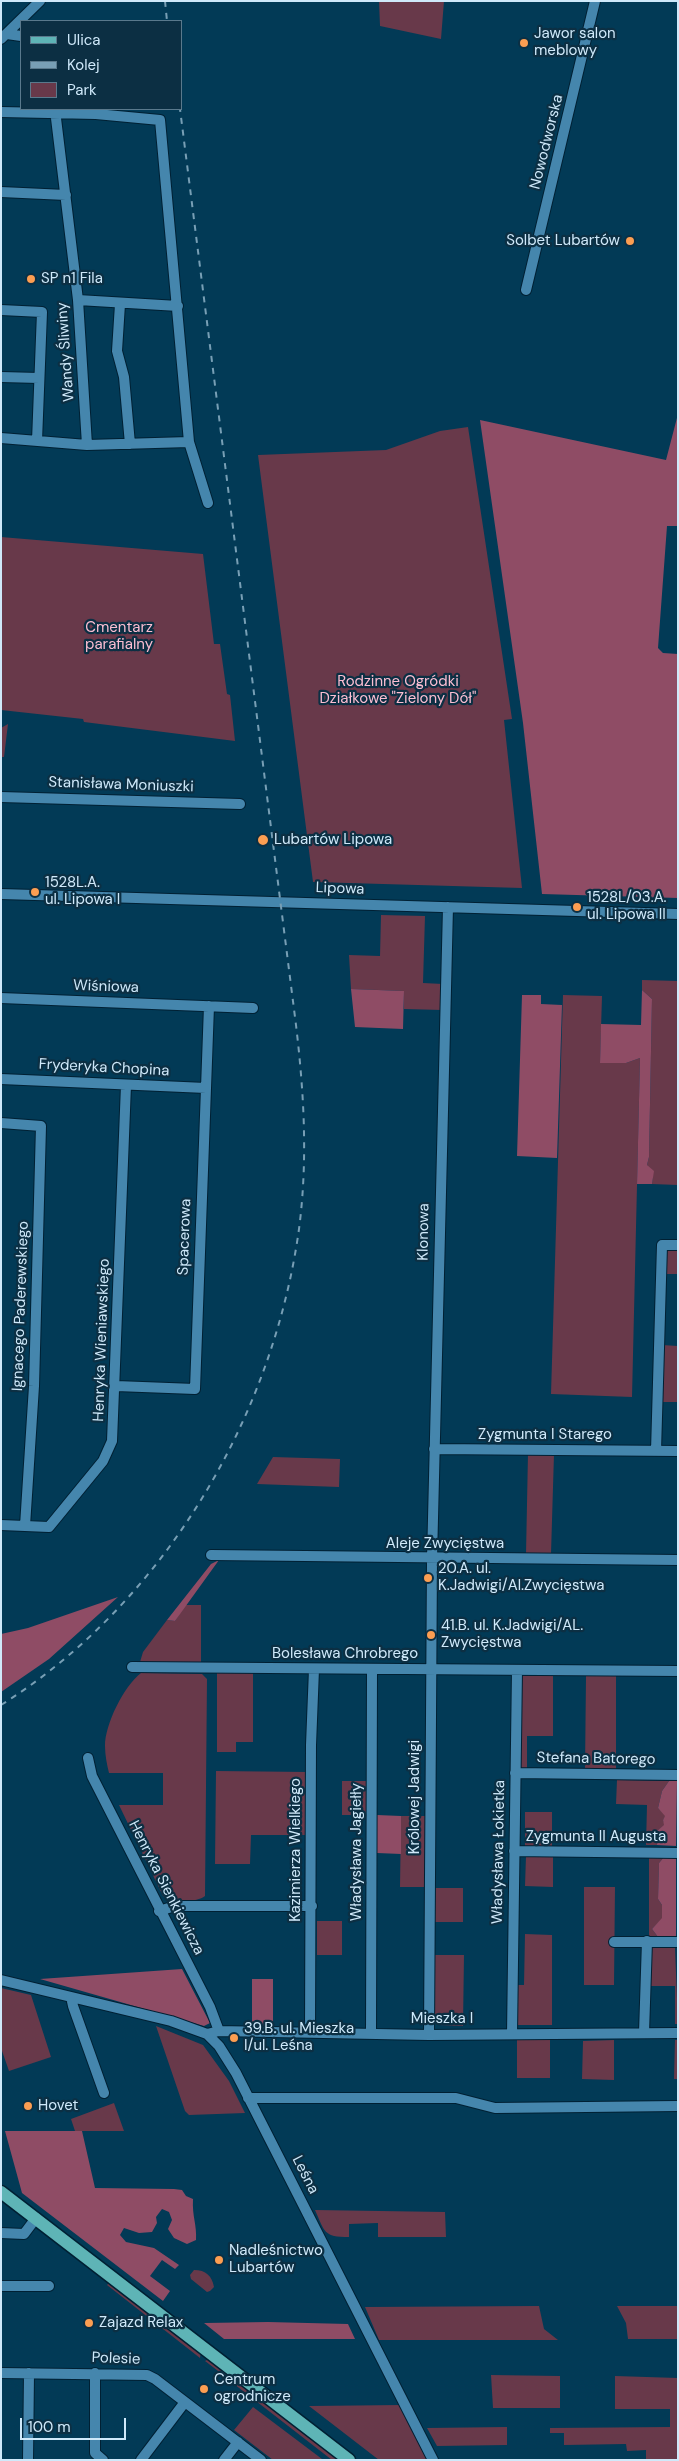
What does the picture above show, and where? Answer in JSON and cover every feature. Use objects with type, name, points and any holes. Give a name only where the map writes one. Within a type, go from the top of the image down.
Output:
[{"type":"main road","points":[[1,2192],[350,2460]]},
{"type":"street","points":[[21,20],[40,1]]},
{"type":"street","name":"Nowodworska","points":[[526,290],[595,1]]},
{"type":"street","points":[[4,37],[20,21]]},
{"type":"street","points":[[4,37],[20,36]]},
{"type":"street","points":[[1,112],[55,111],[160,120],[178,306],[181,376],[188,442],[208,503]]},
{"type":"street","name":"Wandy Śliwiny","points":[[55,111],[78,300],[87,445]]},
{"type":"street","points":[[1,192],[66,195]]},
{"type":"street","points":[[78,300],[178,306]]},
{"type":"street","points":[[120,304],[117,351],[124,376],[130,444]]},
{"type":"street","points":[[1,310],[42,312],[37,441]]},
{"type":"street","points":[[1,377],[39,378]]},
{"type":"street","points":[[1,438],[87,445],[188,442]]},
{"type":"street","name":"Stanisława Moniuszki","points":[[1,797],[240,804]]},
{"type":"street","name":"Lipowa","points":[[1,894],[678,914]]},
{"type":"street","name":"Klonowa","points":[[432,1559],[448,907]]},
{"type":"street","name":"Wiśniowa","points":[[1,998],[252,1008]]},
{"type":"street","name":"Spacerowa","points":[[116,1386],[195,1390],[209,1006]]},
{"type":"street","name":"Fryderyka Chopina","points":[[1,1079],[206,1088]]},
{"type":"street","name":"Henryka Wieniawskiego","points":[[1,1525],[49,1527],[103,1461],[112,1441],[116,1386],[126,1085]]},
{"type":"street","name":"Ignacego Paderewskiego","points":[[1,1123],[41,1126],[34,1386],[25,1526]]},
{"type":"street","points":[[656,1450],[662,1245],[678,1245]]},
{"type":"street","name":"Zygmunta I Starego","points":[[434,1449],[678,1451]]},
{"type":"street","name":"Aleje Zwycięstwa","points":[[211,1555],[432,1559],[678,1560]]},
{"type":"street","name":"Królowej Jadwigi","points":[[429,2035],[432,1559]]},
{"type":"street","name":"Bolesława Chrobrego","points":[[132,1667],[678,1671]]},
{"type":"street","name":"Kazimierza Wielkiego","points":[[310,2032],[312,1906],[311,1745],[314,1669]]},
{"type":"street","name":"Władysława Jagiełły","points":[[371,2034],[372,1670]]},
{"type":"street","name":"Władysława Łokietka","points":[[512,2034],[517,1670]]},
{"type":"street","name":"Henryka Sienkiewicza","points":[[88,1758],[92,1776],[159,1911],[210,2007],[219,2031]]},
{"type":"street","name":"Stefana Batorego","points":[[515,1773],[678,1776]]},
{"type":"street","name":"Zygmunta II Augusta","points":[[514,1851],[678,1853]]},
{"type":"street","points":[[159,1911],[175,1906],[312,1906]]},
{"type":"street","points":[[614,1942],[678,1942]]},
{"type":"street","points":[[644,2032],[647,1942]]},
{"type":"street","name":"Leśna","points":[[1,1980],[172,2021],[207,2034],[219,2046],[229,2060],[433,2460]]},
{"type":"street","points":[[71,1997],[72,2006],[104,2093]]},
{"type":"street","name":"Mieszka I","points":[[207,2034],[219,2031],[429,2035],[678,2033]]},
{"type":"street","points":[[248,2098],[456,2098],[495,2108],[678,2106]]},
{"type":"street","points":[[1,2233],[24,2234],[36,2218]]},
{"type":"street","points":[[1,2286],[49,2286]]},
{"type":"street","name":"Polesie","points":[[1,2373],[147,2375],[261,2460]]},
{"type":"street","points":[[28,2460],[29,2373]]},
{"type":"street","points":[[95,2373],[94,2453],[103,2460]]},
{"type":"street","points":[[141,2460],[185,2402]]},
{"type":"street","points":[[224,2460],[238,2442]]},
{"type":"green space","points":[[379,1],[444,1],[441,39],[380,26]]},
{"type":"green space","name":"Rodzinne Ogródki Działkowe \"Zielony Dół\"","points":[[468,427],[512,719],[504,720],[522,888],[313,882],[258,455],[386,450],[440,431]]},
{"type":"green space","name":"Cmentarz parafialny","points":[[1,537],[203,554],[214,644],[220,644],[227,694],[230,695],[235,741],[84,722],[83,719],[1,710]]},
{"type":"green space","points":[[8,724],[4,757],[1,757],[1,728]]},
{"type":"green space","points":[[381,915],[425,916],[423,983],[443,984],[442,1010],[404,1009],[404,991],[351,989],[349,955],[380,956]]},
{"type":"green space","points":[[642,980],[678,981],[678,1185],[652,1184],[653,1176],[647,1165],[649,1157],[652,999],[642,990]]},
{"type":"green space","points":[[563,995],[602,996],[600,1063],[626,1063],[640,1058],[632,1397],[551,1394]]},
{"type":"green space","points":[[664,1250],[678,1250],[678,1274],[664,1274]]},
{"type":"green space","points":[[662,1345],[678,1346],[678,1402],[661,1402]]},
{"type":"green space","points":[[528,1453],[554,1454],[551,1554],[526,1554]]},
{"type":"green space","points":[[273,1457],[340,1459],[339,1487],[257,1484]]},
{"type":"green space","points":[[185,1605],[201,1605],[201,1662],[140,1662],[143,1652],[167,1620],[175,1621]]},
{"type":"green space","points":[[141,1673],[202,1674],[207,1679],[205,1896],[196,1900],[178,1900],[163,1896],[119,1805],[163,1805],[163,1773],[109,1773],[105,1746],[108,1727],[122,1696]]},
{"type":"green space","points":[[217,1673],[253,1673],[253,1742],[236,1742],[236,1752],[217,1752]]},
{"type":"green space","points":[[521,1676],[553,1676],[553,1736],[527,1736],[527,1768],[521,1768]]},
{"type":"green space","points":[[586,1676],[616,1676],[616,1769],[585,1769]]},
{"type":"green space","points":[[216,1771],[308,1772],[308,1835],[251,1835],[250,1864],[215,1864]]},
{"type":"green space","points":[[617,1780],[669,1781],[662,1791],[658,1808],[665,1814],[663,1820],[665,1825],[657,1831],[657,1845],[646,1845],[647,1805],[616,1804]]},
{"type":"green space","points":[[342,1781],[366,1781],[366,1815],[342,1815]]},
{"type":"green space","points":[[525,1812],[552,1812],[552,1846],[525,1846]]},
{"type":"green space","points":[[401,1816],[425,1816],[425,1887],[400,1887]]},
{"type":"green space","points":[[526,1856],[553,1857],[553,1887],[525,1886]]},
{"type":"green space","points":[[664,1857],[659,1863],[658,1899],[662,1905],[662,1919],[652,1929],[658,1937],[649,1937],[649,1858]]},
{"type":"green space","points":[[584,1887],[615,1887],[614,1985],[584,1985]]},
{"type":"green space","points":[[435,1888],[463,1888],[463,1922],[435,1922]]},
{"type":"green space","points":[[317,1921],[342,1921],[342,1955],[317,1955]]},
{"type":"green space","points":[[525,1934],[552,1935],[552,2025],[518,2025],[518,1985],[524,1985]]},
{"type":"green space","points":[[650,1947],[675,1947],[678,2024],[675,2024],[675,1986],[650,1986]]},
{"type":"green space","points":[[435,1955],[464,1955],[463,2026],[439,2025],[434,2021]]},
{"type":"green space","points":[[1,1988],[31,1995],[51,2057],[9,2071],[1,2048]]},
{"type":"green space","points":[[156,2026],[203,2045],[229,2081],[245,2113],[189,2115],[185,2111]]},
{"type":"green space","points":[[517,2040],[550,2040],[550,2078],[517,2078]]},
{"type":"green space","points":[[614,2040],[614,2080],[582,2079],[583,2041]]},
{"type":"green space","points":[[675,2040],[678,2040],[678,2079],[674,2079]]},
{"type":"green space","points":[[114,2103],[124,2131],[75,2131],[71,2119]]},
{"type":"green space","points":[[315,2210],[445,2212],[446,2237],[378,2237],[378,2223],[349,2224],[349,2237],[334,2236],[323,2228]]},
{"type":"green space","points":[[194,2270],[205,2272],[210,2277],[214,2287],[210,2291],[207,2292],[191,2279],[190,2275]]},
{"type":"green space","points":[[109,2283],[201,2351],[200,2358],[107,2285]]},
{"type":"green space","points":[[539,2306],[544,2329],[558,2340],[379,2340],[365,2307]]},
{"type":"green space","points":[[617,2306],[678,2306],[678,2339],[628,2339],[626,2323]]},
{"type":"green space","points":[[209,2359],[231,2376],[230,2380],[205,2361]]},
{"type":"green space","points":[[491,2375],[560,2376],[560,2408],[493,2408]]},
{"type":"green space","points":[[615,2376],[678,2378],[678,2460],[646,2460],[646,2450],[627,2451],[626,2444],[564,2445],[564,2433],[550,2433],[550,2428],[670,2427],[670,2409],[615,2409]]},
{"type":"green space","points":[[237,2381],[342,2460],[332,2460],[234,2384]]},
{"type":"green space","points":[[401,2405],[428,2460],[379,2460],[309,2406]]},
{"type":"green space","points":[[253,2407],[322,2459],[273,2460],[234,2430]]},
{"type":"green space","points":[[507,2427],[507,2445],[437,2446],[427,2428]]},
{"type":"shaded area","points":[[678,414],[678,526],[667,526],[658,648],[663,653],[678,654],[678,898],[542,894],[523,723],[480,420],[666,460]]},
{"type":"shaded area","points":[[351,989],[404,991],[403,1029],[355,1027]]},
{"type":"shaded area","points":[[642,990],[652,999],[649,1157],[647,1165],[654,1171],[652,1184],[637,1184],[640,1058],[626,1063],[600,1063],[601,1024],[641,1025]]},
{"type":"shaded area","points":[[522,995],[541,995],[541,1004],[562,1005],[557,1158],[517,1156]]},
{"type":"shaded area","points":[[219,1560],[175,1621],[167,1620],[211,1564]]},
{"type":"shaded area","points":[[118,1597],[49,1659],[1,1692],[1,1634],[28,1628]]},
{"type":"shaded area","points":[[669,1781],[677,1781],[676,1846],[657,1845],[657,1831],[664,1825],[663,1820],[665,1816],[658,1808],[662,1791]]},
{"type":"shaded area","points":[[377,1815],[401,1816],[401,1854],[377,1853]]},
{"type":"shaded area","points":[[664,1857],[676,1857],[676,1937],[658,1937],[652,1929],[662,1918],[662,1905],[658,1899],[659,1863]]},
{"type":"shaded area","points":[[182,1969],[210,2023],[204,2026],[40,1979]]},
{"type":"shaded area","points":[[252,1979],[273,1979],[273,2026],[252,2026]]},
{"type":"shaded area","points":[[5,2131],[82,2131],[95,2188],[174,2189],[182,2190],[186,2196],[193,2199],[196,2240],[187,2244],[174,2238],[168,2229],[172,2220],[169,2212],[162,2209],[156,2217],[157,2223],[152,2232],[139,2233],[124,2228],[120,2235],[126,2242],[154,2248],[179,2265],[175,2269],[162,2260],[150,2276],[170,2291],[163,2301],[22,2193]]},
{"type":"shaded area","points":[[204,2323],[348,2324],[355,2339],[224,2339]]},
{"type":"railway","points":[[165,1],[167,20]]},
{"type":"railway","points":[[1,1705],[60,1663],[113,1614],[160,1559],[201,1499],[236,1435],[264,1368],[285,1299],[299,1229],[302,1203],[304,1127],[299,1050],[180,110]]},
{"type":"place","name":"Jawor salon meblowy","points":[[524,43]]},
{"type":"place","name":"Solbet Lubartów","points":[[630,241]]},
{"type":"place","name":"SP n1 Fila","points":[[31,279]]},
{"type":"place","name":"Lubartów Lipowa","points":[[263,840]]},
{"type":"place","name":"1528L.A. ul. Lipowa I","points":[[35,892]]},
{"type":"place","name":"1528L/03.A. ul. Lipowa II","points":[[577,907]]},
{"type":"place","name":"20.A. ul. K.Jadwigi/Al.Zwycięstwa","points":[[428,1578]]},
{"type":"place","name":"41.B. ul. K.Jadwigi/AL. Zwycięstwa","points":[[431,1635]]},
{"type":"place","name":"39.B. ul. Mieszka I/ul. Leśna","points":[[234,2038]]},
{"type":"place","name":"Hovet","points":[[28,2106]]},
{"type":"place","name":"Nadleśnictwo Lubartów","points":[[219,2260]]},
{"type":"place","name":"Zajazd Relax","points":[[89,2323]]},
{"type":"place","name":"Centrum ogrodnicze","points":[[204,2389]]}]
